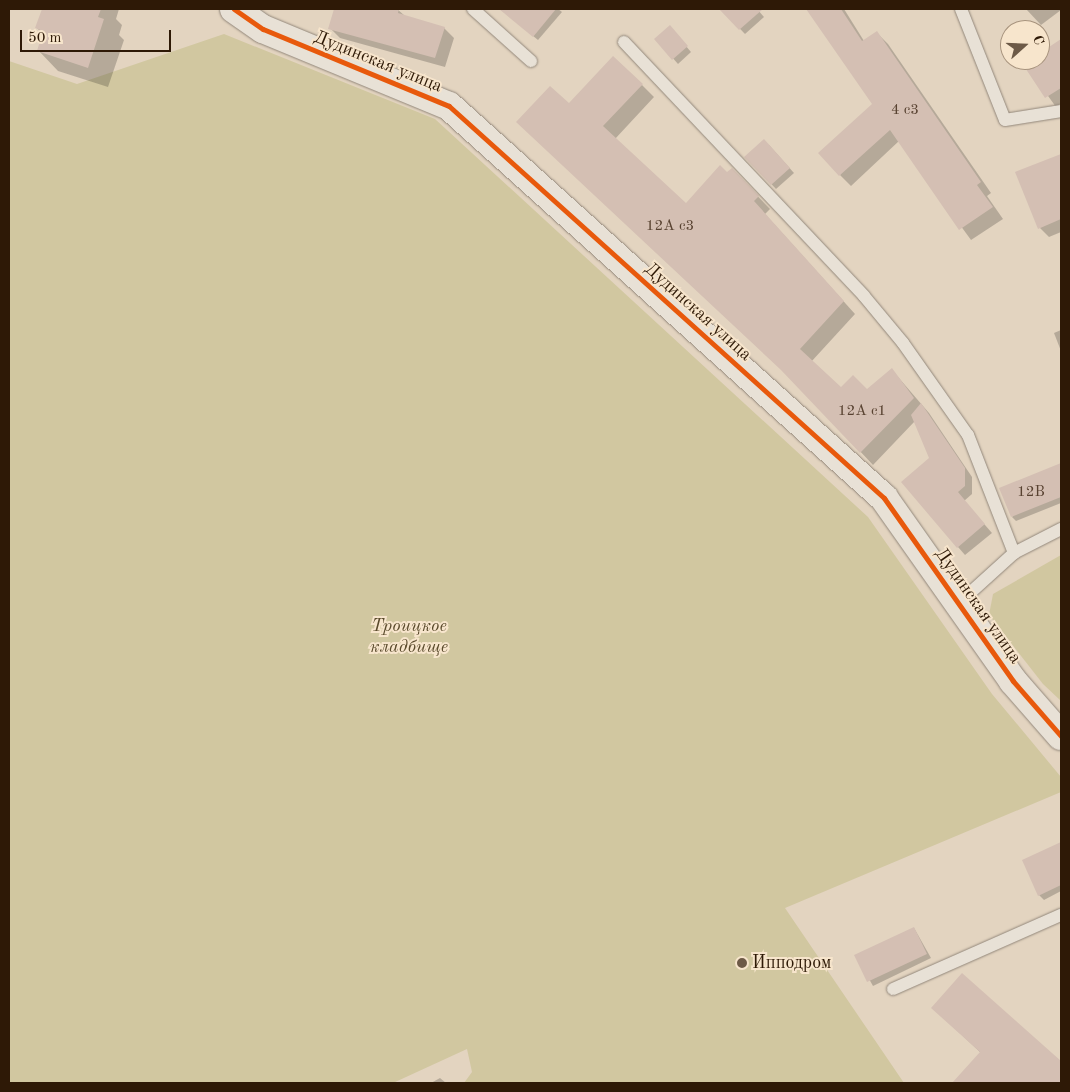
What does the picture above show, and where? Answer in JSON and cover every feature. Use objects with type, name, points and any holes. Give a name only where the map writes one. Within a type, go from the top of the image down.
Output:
[{"type":"street","name":"Дудинская улица","points":[[234,9],[263,29],[449,106],[884,498],[960,602],[1013,681],[1061,736]]},
{"type":"lane","points":[[473,9],[531,61]]},
{"type":"lane","points":[[961,9],[1005,120],[1061,111]]},
{"type":"lane","points":[[624,42],[864,296],[902,343],[968,436],[1014,552]]},
{"type":"lane","points":[[960,602],[1014,552],[1061,529]]},
{"type":"lane","points":[[893,989],[1061,915]]},
{"type":"green space","name":"Троицкое кладбище","points":[[224,34],[435,119],[868,517],[992,694],[1061,777],[1061,792],[785,908],[904,1083],[464,1083],[472,1072],[467,1049],[393,1083],[9,1083],[9,61],[77,84]]},
{"type":"green space","points":[[1061,555],[1061,701],[1043,684],[989,615],[993,594]]},
{"type":"building","points":[[42,9],[101,9],[98,17],[104,19],[88,68],[37,51],[43,31],[35,28]]},
{"type":"building","points":[[334,9],[399,9],[398,13],[445,27],[435,58],[328,29]]},
{"type":"building","points":[[499,9],[556,9],[533,37]]},
{"type":"building","points":[[719,9],[763,9],[739,30]]},
{"type":"building","points":[[806,9],[841,9],[862,41],[877,31],[981,182],[977,185],[993,207],[959,230],[890,130],[839,176],[818,153],[872,104]]},
{"type":"building","points":[[670,25],[688,46],[672,60],[654,39]]},
{"type":"building","points":[[1061,39],[1061,88],[1045,98],[1027,70],[1050,70],[1050,46]]},
{"type":"building","points":[[613,56],[643,84],[603,126],[686,203],[720,165],[727,172],[732,168],[759,196],[754,201],[844,301],[800,349],[841,387],[853,375],[867,389],[892,368],[914,398],[860,453],[781,370],[516,122],[550,86],[569,103]]},
{"type":"building","points":[[764,139],[790,168],[771,185],[744,157]]},
{"type":"building","points":[[1061,154],[1061,219],[1038,229],[1015,172]]},
{"type":"building","points":[[921,403],[965,468],[965,486],[958,492],[985,524],[957,548],[901,482],[929,458],[911,415]]},
{"type":"building","points":[[1061,463],[1061,497],[1011,517],[999,488]]},
{"type":"building","points":[[1061,842],[1061,885],[1038,896],[1022,860]]},
{"type":"building","points":[[914,927],[927,954],[867,982],[854,955]]},
{"type":"building","points":[[962,973],[1061,1061],[1061,1083],[952,1083],[980,1052],[931,1008]]},
{"type":"cycle path","points":[[234,9],[263,29],[449,106],[884,498],[1013,681],[1061,736]]},
{"type":"place","name":"Ипподром","points":[[742,963]]}]
